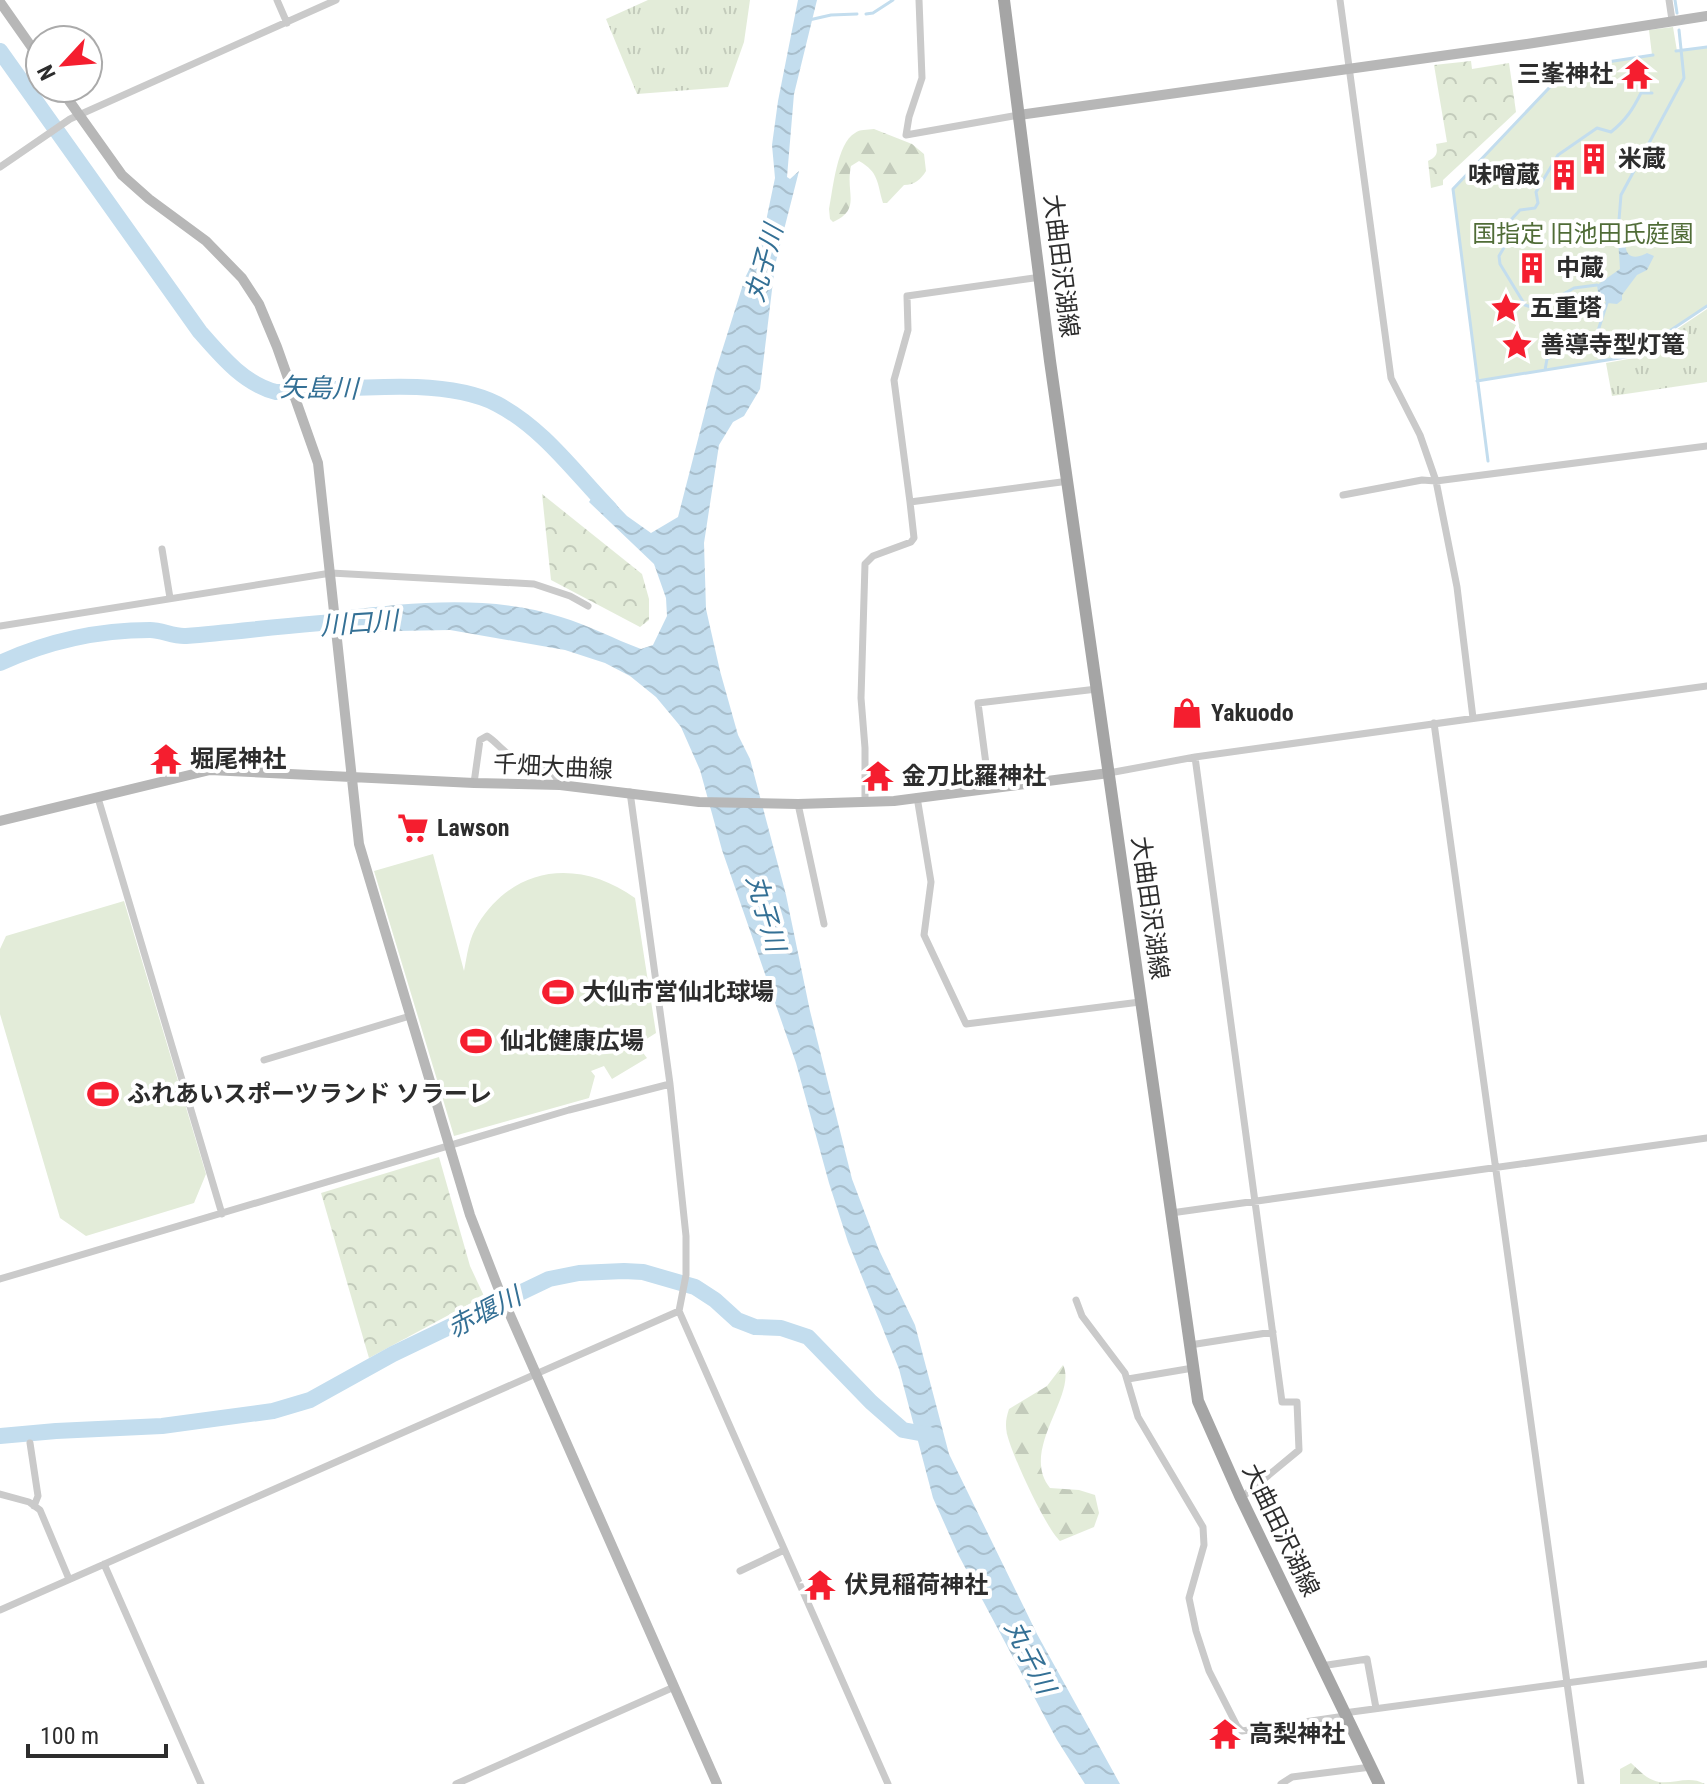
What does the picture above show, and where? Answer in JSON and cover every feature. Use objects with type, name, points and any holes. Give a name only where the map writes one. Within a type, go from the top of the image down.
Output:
[{"type":"main road","name":"大曲田沢湖線","points":[[1004,0],[1140,1002],[1198,1401],[1205,1424],[1379,1784]]},
{"type":"street","points":[[277,0],[287,23]]},
{"type":"street","points":[[0,167],[75,117],[336,0]]},
{"type":"street","points":[[919,0],[922,78],[906,135],[1019,115],[1349,70],[1707,16]]},
{"type":"street","points":[[1340,0],[1391,378],[1420,435],[1436,481],[1457,587],[1473,718]]},
{"type":"street","points":[[1669,0],[1672,20]]},
{"type":"street","points":[[0,2],[24,36]]},
{"type":"street","points":[[68,104],[75,117],[122,175],[206,241],[242,278],[259,304],[284,366],[318,463],[359,844],[449,1147],[470,1215],[499,1290],[717,1784]]},
{"type":"street","points":[[865,802],[861,698],[865,564],[873,556],[911,542],[914,538],[894,380],[908,330],[907,296],[1041,277]]},
{"type":"street","points":[[1343,495],[1422,480],[1436,481],[1707,446]]},
{"type":"street","points":[[910,502],[1069,481]]},
{"type":"street","points":[[162,549],[170,598]]},
{"type":"street","points":[[0,626],[170,598],[331,578],[534,584],[570,596],[588,606]]},
{"type":"street","points":[[1109,773],[1195,757],[1707,686]]},
{"type":"street","points":[[989,787],[978,703],[1097,689]]},
{"type":"street","points":[[1434,723],[1581,1784]]},
{"type":"street","points":[[474,783],[480,740],[487,736],[512,755],[539,760],[560,785]]},
{"type":"street","points":[[1195,757],[1282,1402],[1297,1402],[1299,1450],[1241,1498]]},
{"type":"street","name":"千畑大曲線","points":[[0,821],[210,770],[560,785],[699,802],[798,804],[917,797],[1109,773]]},
{"type":"street","points":[[630,792],[670,1084],[686,1236],[686,1275],[679,1311],[888,1784]]},
{"type":"street","points":[[917,797],[931,882],[924,935],[966,1024],[1140,1002]]},
{"type":"street","points":[[98,798],[222,1214]]},
{"type":"street","points":[[798,804],[824,924]]},
{"type":"street","points":[[264,1060],[410,1016]]},
{"type":"street","points":[[0,1279],[569,1110],[670,1084]]},
{"type":"street","points":[[1171,1213],[1707,1138]]},
{"type":"street","points":[[1076,1300],[1082,1316],[1128,1379],[1138,1417],[1203,1527],[1204,1545],[1189,1598],[1209,1671],[1242,1731],[1376,1708],[1707,1664]]},
{"type":"street","points":[[0,1610],[679,1311]]},
{"type":"street","points":[[1190,1345],[1273,1332]]},
{"type":"street","points":[[1128,1379],[1193,1368]]},
{"type":"street","points":[[30,1443],[38,1496],[34,1506]]},
{"type":"street","points":[[0,1494],[40,1510],[69,1579]]},
{"type":"street","points":[[740,1571],[784,1550]]},
{"type":"street","points":[[104,1564],[201,1784]]},
{"type":"street","points":[[1321,1666],[1367,1659],[1376,1708]]},
{"type":"street","points":[[456,1784],[674,1687]]},
{"type":"street","points":[[1281,1784],[1292,1777],[1371,1767]]},
{"type":"green space","points":[[648,0],[750,0],[744,42],[728,87],[637,94],[606,19]]},
{"type":"green space","name":"国指定 旧池田氏庭園","points":[[1673,27],[1677,51],[1707,47],[1707,306],[1632,356],[1477,381],[1453,189],[1568,68],[1652,55],[1649,30]]},
{"type":"green space","points":[[1471,61],[1472,69],[1509,63],[1516,112],[1443,180],[1443,185],[1431,188],[1428,161],[1436,154],[1436,144],[1447,142],[1434,65]]},
{"type":"green space","points":[[874,129],[912,144],[924,154],[926,171],[917,181],[904,185],[887,203],[883,203],[874,174],[859,161],[851,166],[850,206],[842,217],[833,222],[829,209],[844,146],[857,132]]},
{"type":"green space","points":[[1707,309],[1707,382],[1612,396],[1606,363],[1634,358]]},
{"type":"green space","points":[[542,494],[642,574],[649,599],[649,620],[640,627],[551,580]]},
{"type":"green space","points":[[433,854],[464,971],[470,941],[478,924],[493,904],[530,879],[571,873],[614,885],[635,898],[656,1033],[637,1045],[647,1058],[612,1079],[604,1066],[591,1071],[595,1076],[589,1098],[454,1136],[374,871]]},
{"type":"green space","name":"ふれあいスポーツランド ソラーレ","points":[[124,901],[206,1174],[194,1203],[86,1236],[60,1218],[0,1014],[0,949],[6,936]]},
{"type":"green space","points":[[439,1157],[470,1266],[484,1296],[369,1358],[321,1193]]},
{"type":"green space","points":[[1063,1365],[1063,1391],[1044,1440],[1042,1473],[1050,1488],[1079,1490],[1095,1495],[1099,1513],[1094,1527],[1060,1541],[1030,1490],[1010,1444],[1006,1425],[1009,1409],[1047,1386]]},
{"type":"green space","points":[[1631,1763],[1647,1777],[1659,1782],[1693,1780],[1705,1784],[1620,1784],[1620,1769]]},
{"type":"water","name":"丸子川","points":[[798,0],[817,0],[794,94],[787,177],[790,179],[799,171],[775,265],[760,389],[744,416],[733,422],[719,445],[704,543],[706,609],[720,671],[738,735],[750,759],[786,895],[810,1011],[852,1179],[879,1250],[915,1325],[949,1454],[1037,1634],[1120,1784],[1085,1784],[1057,1740],[959,1556],[933,1498],[899,1369],[848,1242],[796,1063],[722,850],[700,770],[681,727],[656,697],[630,676],[605,663],[565,650],[450,630],[345,632],[342,611],[425,603],[480,603],[535,610],[561,617],[641,649],[653,645],[667,616],[666,598],[654,564],[589,502],[599,487],[627,516],[651,533],[678,517],[715,373],[745,278],[761,245],[775,178],[772,145],[778,101]]},
{"type":"water","points":[[1619,220],[1626,229],[1627,252],[1634,257],[1647,253],[1654,256],[1647,270],[1637,275],[1617,304],[1607,303],[1598,292],[1597,285],[1620,269]]},
{"type":"waterway","points":[[866,14],[893,0]]},
{"type":"waterway","points":[[1675,0],[1677,13]]},
{"type":"waterway","points":[[809,20],[857,14]]},
{"type":"waterway","points":[[1619,220],[1621,195],[1684,78],[1679,30]]},
{"type":"waterway","points":[[1676,51],[1707,47]]},
{"type":"waterway","name":"矢島川","points":[[0,51],[200,332],[243,376],[276,392],[419,387],[474,395],[497,404],[529,425],[610,509]]},
{"type":"waterway","points":[[1488,461],[1453,189],[1568,68],[1653,55]]},
{"type":"waterway","points":[[1597,285],[1574,288],[1537,309],[1525,305],[1500,264],[1499,256],[1509,239],[1509,222],[1520,210],[1535,208],[1538,203],[1536,192],[1558,155],[1597,128],[1611,132],[1629,114],[1641,93],[1652,93]]},
{"type":"waterway","points":[[1545,370],[1547,359],[1594,343],[1607,303]]},
{"type":"waterway","points":[[1477,381],[1632,356],[1707,306]]},
{"type":"waterway","name":"川口川","points":[[0,663],[54,643],[111,632],[150,630],[186,636],[364,620]]},
{"type":"waterway","name":"赤堰川","points":[[0,1436],[162,1426],[273,1411],[310,1400],[393,1354],[549,1279],[579,1273],[624,1271],[643,1272],[695,1287],[737,1320],[755,1327],[781,1328],[808,1337],[903,1430],[930,1435]]},
{"type":"place","name":"三峯神社","points":[[1637,74]]},
{"type":"place","name":"米蔵","points":[[1594,159]]},
{"type":"place","name":"味噌蔵","points":[[1564,175]]},
{"type":"place","name":"中蔵","points":[[1532,268]]},
{"type":"place","name":"五重塔","points":[[1506,308]]},
{"type":"place","name":"善導寺型灯篭","points":[[1517,345]]},
{"type":"place","name":"Yakuodo","points":[[1187,713]]},
{"type":"place","name":"堀尾神社","points":[[166,759]]},
{"type":"place","name":"金刀比羅神社","points":[[878,776]]},
{"type":"place","name":"Lawson","points":[[413,828]]},
{"type":"place","name":"大仙市営仙北球場","points":[[558,992]]},
{"type":"place","name":"仙北健康広場","points":[[476,1041]]},
{"type":"place","name":"ふれあいスポーツランド ソラーレ","points":[[103,1094]]},
{"type":"place","name":"伏見稲荷神社","points":[[820,1585]]},
{"type":"place","name":"高梨神社","points":[[1225,1734]]}]
